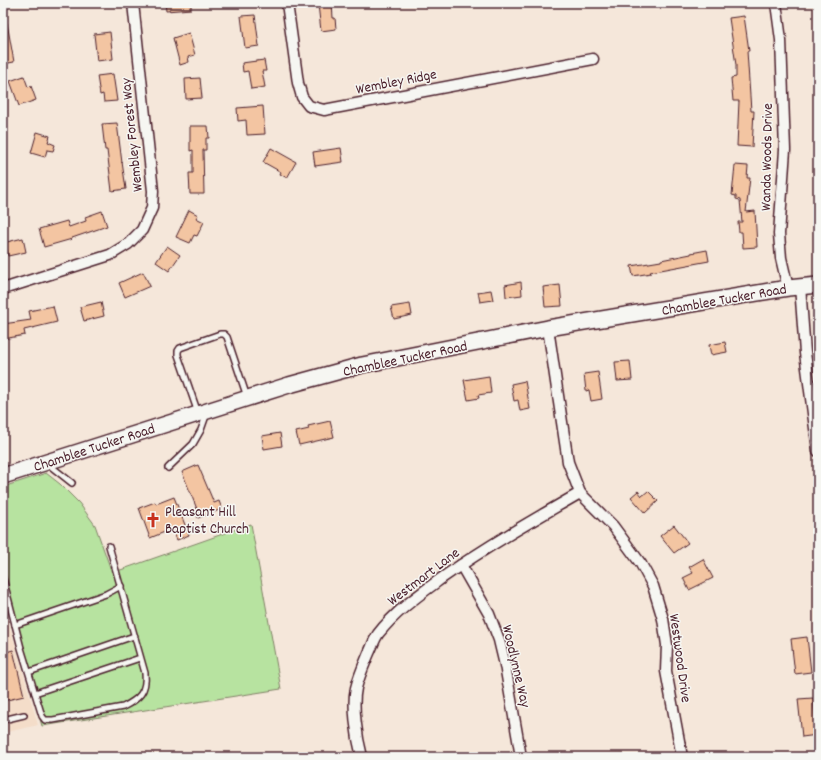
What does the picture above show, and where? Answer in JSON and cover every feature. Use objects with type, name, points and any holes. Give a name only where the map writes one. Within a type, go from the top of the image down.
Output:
[{"type":"main road","name":"Chamblee Tucker Road","points":[[3,476],[288,385],[362,365],[548,328],[794,287],[818,285]]},
{"type":"street","name":"Wembley Forest Way","points":[[3,290],[110,255],[128,244],[142,230],[152,208],[153,191],[133,3]]},
{"type":"street","name":"Wembley Ridge","points":[[287,3],[298,83],[302,97],[309,106],[324,110],[593,59]]},
{"type":"street","name":"Wanda Woods Drive","points":[[776,3],[781,40],[785,150],[779,234],[781,258],[794,287],[806,352],[818,451]]},
{"type":"street","name":"Westwood Drive","points":[[548,328],[568,462],[580,493],[613,526],[642,564],[653,586],[663,619],[667,645],[666,671],[682,757]]},
{"type":"street","name":"Westmart Lane","points":[[362,757],[354,704],[356,688],[362,669],[378,636],[390,621],[413,599],[460,565],[537,517],[580,493]]},
{"type":"street","name":"Woodlynne Way","points":[[460,565],[489,614],[499,640],[505,665],[521,757]]},
{"type":"lane","points":[[168,468],[193,444],[201,430],[203,412],[178,355],[180,348],[220,334],[224,334],[227,337],[247,398]]},
{"type":"lane","points":[[46,462],[72,483]]},
{"type":"lane","points":[[3,578],[15,625],[42,716],[46,720],[53,720],[123,706],[133,702],[140,696],[145,681],[110,546]]},
{"type":"lane","points":[[15,625],[106,594],[121,586]]},
{"type":"lane","points":[[29,672],[134,636]]},
{"type":"lane","points":[[35,693],[140,658]]},
{"type":"lane","points":[[3,720],[24,715]]},
{"type":"shaded area","points":[[3,603],[38,725],[3,733]]},
{"type":"green space","points":[[46,473],[60,484],[79,503],[95,525],[112,573],[251,524],[281,689],[42,726],[3,591],[3,487]]},
{"type":"building","points":[[165,3],[191,3],[191,9],[166,11]]},
{"type":"building","points":[[332,3],[333,18],[335,18],[336,29],[321,31],[318,4]]},
{"type":"building","points":[[255,15],[259,46],[245,48],[241,16]]},
{"type":"building","points":[[744,16],[749,51],[747,51],[751,111],[754,111],[752,147],[737,146],[739,101],[733,101],[731,78],[736,77],[736,65],[729,18]]},
{"type":"building","points":[[7,23],[14,62],[3,64],[3,24]]},
{"type":"building","points":[[110,32],[113,59],[97,61],[94,34]]},
{"type":"building","points":[[189,33],[195,55],[188,57],[189,62],[180,65],[173,38]]},
{"type":"building","points":[[264,60],[266,71],[262,71],[265,87],[251,89],[248,71],[243,72],[242,63]]},
{"type":"building","points":[[113,74],[117,101],[104,102],[103,94],[100,95],[97,76]]},
{"type":"building","points":[[24,76],[28,87],[31,86],[36,100],[19,106],[10,81]]},
{"type":"building","points":[[200,78],[202,98],[186,99],[185,79]]},
{"type":"building","points":[[263,106],[265,134],[247,135],[246,120],[238,121],[237,108]]},
{"type":"building","points":[[117,123],[126,189],[112,191],[102,124]]},
{"type":"building","points":[[190,126],[208,126],[209,138],[206,138],[206,150],[203,150],[204,194],[190,194],[189,173],[193,173],[193,150],[190,151]]},
{"type":"building","points":[[37,132],[50,136],[48,142],[55,145],[53,151],[47,150],[45,157],[31,153]]},
{"type":"building","points":[[271,148],[296,162],[287,178],[280,174],[281,172],[263,162]]},
{"type":"building","points":[[341,148],[343,162],[315,166],[313,152]]},
{"type":"building","points":[[735,165],[748,166],[747,178],[750,178],[746,212],[755,211],[757,247],[743,248],[742,232],[739,232],[738,222],[742,222],[740,200],[736,199],[736,196],[732,195]]},
{"type":"building","points":[[189,210],[198,215],[196,218],[204,222],[197,236],[194,235],[190,243],[176,237]]},
{"type":"building","points":[[102,211],[107,226],[72,239],[44,247],[39,229],[67,221],[69,227],[86,221],[85,217]]},
{"type":"building","points":[[23,238],[26,252],[8,256],[7,250],[3,251],[3,243]]},
{"type":"building","points":[[167,246],[180,255],[169,271],[156,262]]},
{"type":"building","points":[[707,250],[709,261],[633,276],[631,266],[661,261]]},
{"type":"building","points":[[143,272],[150,286],[125,297],[119,283]]},
{"type":"building","points":[[521,282],[522,295],[506,297],[505,285]]},
{"type":"building","points":[[560,285],[562,306],[545,307],[543,287]]},
{"type":"building","points":[[491,290],[493,300],[480,302],[478,292]]},
{"type":"building","points":[[101,302],[104,316],[84,321],[80,307]]},
{"type":"building","points":[[410,304],[412,315],[394,319],[391,307]]},
{"type":"building","points":[[53,306],[57,322],[24,330],[25,335],[3,339],[3,324],[31,320],[29,311]]},
{"type":"building","points":[[725,342],[727,352],[711,355],[709,345]]},
{"type":"building","points":[[630,361],[632,380],[617,381],[615,362]]},
{"type":"building","points":[[598,372],[602,399],[591,401],[589,390],[586,391],[584,374]]},
{"type":"building","points":[[489,376],[491,393],[478,395],[479,398],[468,400],[464,380]]},
{"type":"building","points":[[525,381],[530,409],[520,411],[518,400],[514,401],[511,384]]},
{"type":"building","points":[[330,421],[334,437],[299,445],[296,432],[309,429],[308,426]]},
{"type":"building","points":[[280,433],[282,446],[264,449],[262,436]]},
{"type":"building","points":[[198,465],[214,503],[219,501],[222,509],[198,518],[195,510],[197,509],[182,472]]},
{"type":"building","points":[[638,491],[642,496],[648,491],[658,501],[645,513],[631,497]]},
{"type":"building","points":[[174,497],[189,535],[177,540],[172,529],[150,538],[139,508],[155,502],[156,504]]},
{"type":"building","points":[[674,525],[688,543],[674,553],[660,536]]},
{"type":"building","points":[[703,559],[713,578],[689,590],[683,578],[693,573],[689,567]]},
{"type":"building","points":[[807,637],[811,672],[795,674],[791,639]]},
{"type":"building","points":[[13,650],[24,696],[3,701],[3,653]]},
{"type":"building","points":[[813,698],[817,735],[802,737],[798,699]]},
{"type":"place","name":"Pleasant Hill Baptist Church","points":[[153,520]]}]
